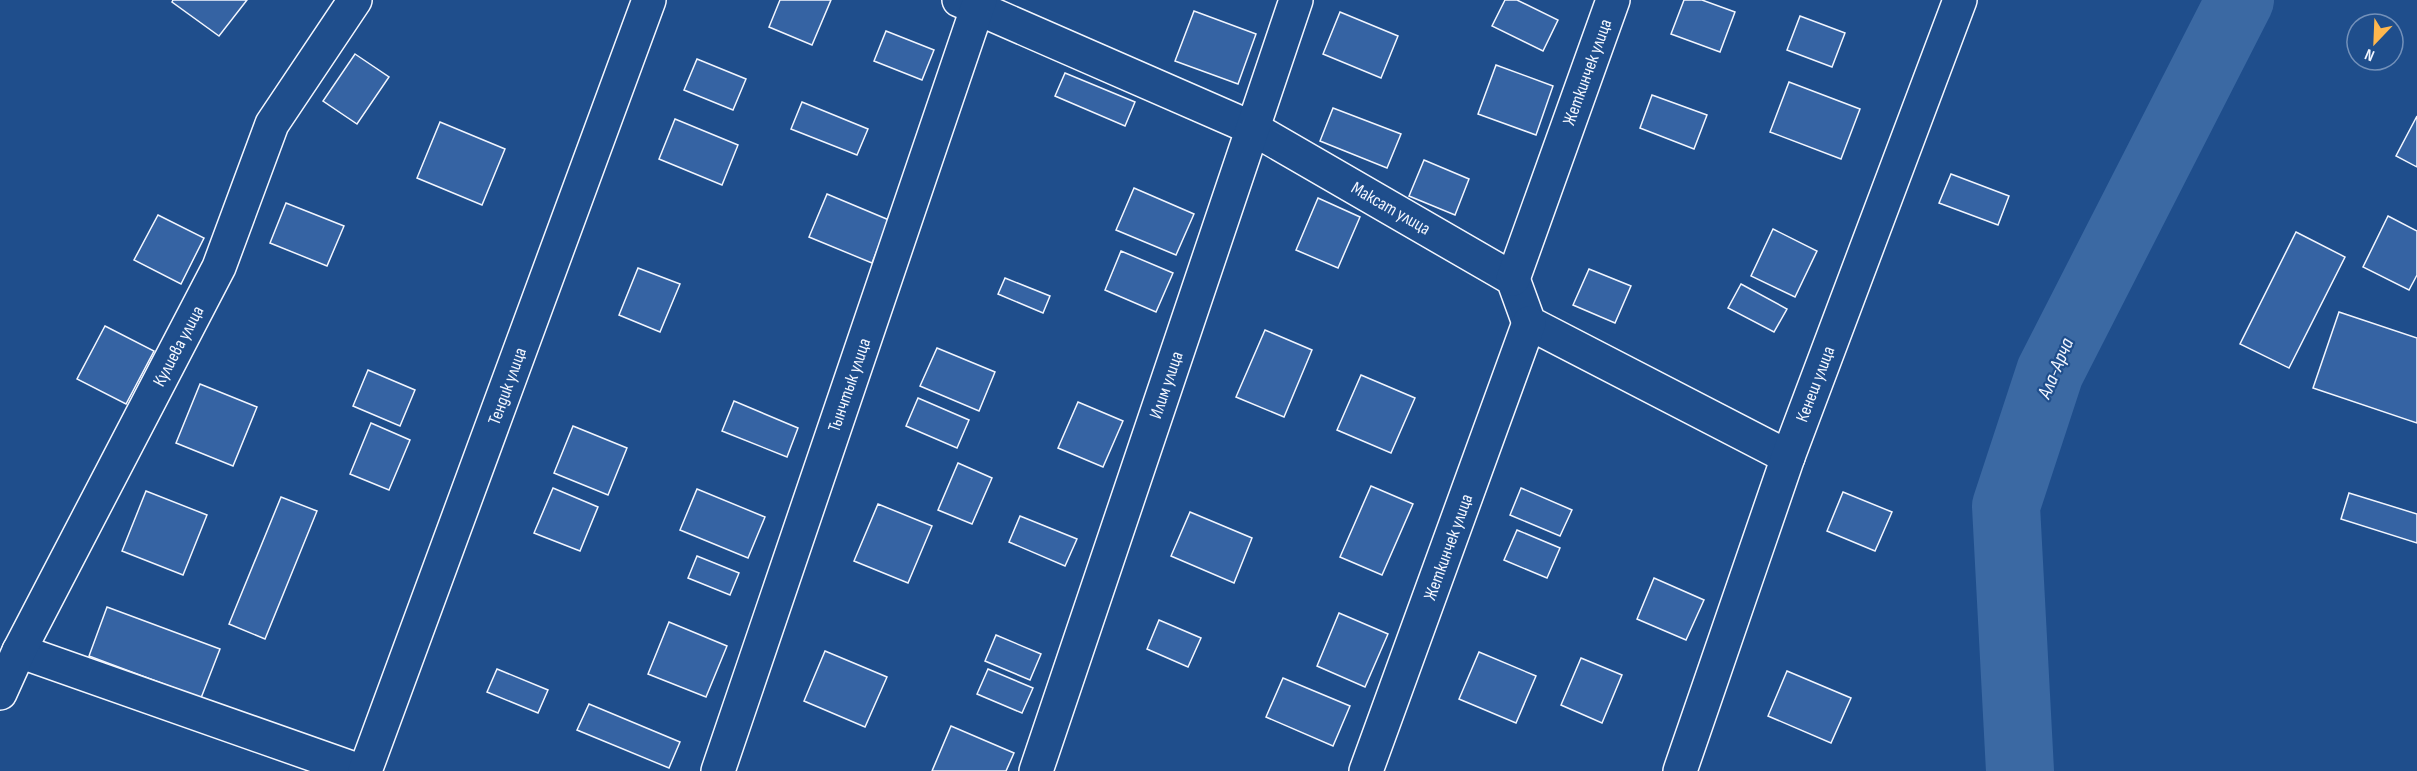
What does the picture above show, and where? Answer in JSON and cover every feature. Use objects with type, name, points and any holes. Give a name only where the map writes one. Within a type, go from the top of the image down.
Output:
[{"type":"street","name":"Кулиева улица","points":[[0,693],[19,651],[219,267],[272,124],[355,0]]},
{"type":"street","name":"Тендик улица","points":[[365,771],[650,0]]},
{"type":"street","name":"Илим улица","points":[[1036,771],[1296,0]]},
{"type":"street","name":"Жеткинчек улица","points":[[1513,279],[1613,0]]},
{"type":"street","name":"Кенеш улица","points":[[1680,771],[1788,457],[1960,0]]},
{"type":"street","name":"Максат улица","points":[[972,3],[1252,128],[1513,279]]},
{"type":"street","name":"Тынчтык улица","points":[[718,771],[972,3]]},
{"type":"street","points":[[1513,279],[1529,323],[1788,457]]},
{"type":"street","name":"Жеткинчек улица","points":[[1366,771],[1529,323]]},
{"type":"street","points":[[19,651],[360,771]]},
{"type":"building","points":[[173,0],[247,0],[219,36],[172,2]]},
{"type":"building","points":[[780,0],[831,0],[812,45],[769,27]]},
{"type":"building","points":[[1505,0],[1517,0],[1558,20],[1543,51],[1492,26]]},
{"type":"building","points":[[1684,0],[1702,0],[1735,12],[1720,52],[1671,34]]},
{"type":"building","points":[[1194,11],[1256,34],[1238,84],[1175,61]]},
{"type":"building","points":[[1340,12],[1398,36],[1381,78],[1323,54]]},
{"type":"building","points":[[1800,16],[1845,33],[1832,67],[1787,50]]},
{"type":"building","points":[[886,31],[934,50],[922,80],[874,61]]},
{"type":"building","points":[[355,54],[389,77],[357,124],[323,101]]},
{"type":"building","points":[[697,59],[746,79],[733,110],[684,90]]},
{"type":"building","points":[[1496,65],[1553,86],[1536,135],[1478,114]]},
{"type":"building","points":[[1065,73],[1135,102],[1125,126],[1055,96]]},
{"type":"building","points":[[1789,82],[1860,109],[1841,159],[1770,132]]},
{"type":"building","points":[[1652,95],[1707,115],[1694,149],[1640,128]]},
{"type":"building","points":[[802,102],[868,129],[857,155],[791,129]]},
{"type":"building","points":[[1333,108],[1401,134],[1387,168],[1320,141]]},
{"type":"building","points":[[2417,116],[2417,167],[2396,156]]},
{"type":"building","points":[[675,119],[738,145],[722,185],[659,159]]},
{"type":"building","points":[[440,122],[505,149],[482,205],[417,178]]},
{"type":"building","points":[[1424,160],[1469,179],[1455,215],[1409,196]]},
{"type":"building","points":[[1951,174],[2009,196],[1998,225],[1939,203]]},
{"type":"building","points":[[1134,188],[1194,214],[1176,255],[1116,230]]},
{"type":"building","points":[[827,194],[889,220],[872,263],[809,237]]},
{"type":"building","points":[[1318,198],[1360,217],[1338,268],[1296,250]]},
{"type":"building","points":[[286,203],[344,226],[327,266],[270,243]]},
{"type":"building","points":[[158,215],[204,238],[181,284],[134,260]]},
{"type":"building","points":[[2388,216],[2417,231],[2417,275],[2409,290],[2363,267]]},
{"type":"building","points":[[1773,229],[1817,251],[1795,297],[1751,276]]},
{"type":"building","points":[[2296,232],[2345,257],[2289,368],[2240,344]]},
{"type":"building","points":[[1121,251],[1173,273],[1156,312],[1105,290]]},
{"type":"building","points":[[638,268],[680,284],[660,332],[619,315]]},
{"type":"building","points":[[1589,269],[1631,286],[1615,323],[1573,305]]},
{"type":"building","points":[[1005,278],[1050,296],[1043,313],[998,294]]},
{"type":"building","points":[[1741,284],[1787,309],[1774,332],[1728,308]]},
{"type":"building","points":[[2339,312],[2417,338],[2417,423],[2313,388]]},
{"type":"building","points":[[105,326],[154,351],[126,404],[77,379]]},
{"type":"building","points":[[1265,330],[1312,350],[1284,417],[1236,397]]},
{"type":"building","points":[[937,348],[995,372],[979,411],[920,386]]},
{"type":"building","points":[[368,370],[415,390],[400,426],[353,406]]},
{"type":"building","points":[[1361,375],[1415,398],[1391,453],[1337,430]]},
{"type":"building","points":[[200,384],[257,407],[233,466],[176,443]]},
{"type":"building","points":[[918,398],[969,420],[957,448],[906,426]]},
{"type":"building","points":[[734,401],[798,428],[787,457],[722,431]]},
{"type":"building","points":[[1078,402],[1123,421],[1103,467],[1058,448]]},
{"type":"building","points":[[371,423],[410,440],[389,490],[350,474]]},
{"type":"building","points":[[573,426],[627,448],[608,495],[554,473]]},
{"type":"building","points":[[958,463],[992,478],[972,524],[938,510]]},
{"type":"building","points":[[1371,486],[1413,504],[1382,575],[1340,557]]},
{"type":"building","points":[[553,488],[598,507],[580,551],[534,533]]},
{"type":"building","points":[[1521,488],[1572,510],[1560,536],[1510,515]]},
{"type":"building","points":[[697,489],[765,517],[748,558],[680,530]]},
{"type":"building","points":[[146,491],[207,515],[183,575],[122,551]]},
{"type":"building","points":[[1843,492],[1892,512],[1875,551],[1827,531]]},
{"type":"building","points":[[2349,493],[2417,514],[2417,543],[2341,519]]},
{"type":"building","points":[[281,497],[317,511],[265,639],[229,624]]},
{"type":"building","points":[[878,504],[932,526],[908,583],[854,561]]},
{"type":"building","points":[[1190,512],[1252,538],[1234,583],[1171,556]]},
{"type":"building","points":[[1020,516],[1077,539],[1065,566],[1009,542]]},
{"type":"building","points":[[1517,530],[1560,548],[1547,578],[1504,560]]},
{"type":"building","points":[[697,556],[739,573],[730,595],[688,578]]},
{"type":"building","points":[[1654,578],[1704,600],[1686,640],[1637,619]]},
{"type":"building","points":[[107,607],[220,649],[201,698],[89,656]]},
{"type":"building","points":[[1339,613],[1388,634],[1365,687],[1317,666]]},
{"type":"building","points":[[1159,620],[1201,638],[1188,667],[1147,649]]},
{"type":"building","points":[[669,622],[727,646],[706,697],[648,674]]},
{"type":"building","points":[[996,635],[1041,654],[1030,680],[985,661]]},
{"type":"building","points":[[825,651],[887,677],[865,727],[804,701]]},
{"type":"building","points":[[1479,652],[1536,676],[1516,723],[1459,699]]},
{"type":"building","points":[[1581,658],[1622,675],[1602,723],[1561,705]]},
{"type":"building","points":[[497,669],[548,690],[538,713],[487,692]]},
{"type":"building","points":[[988,669],[1033,688],[1022,713],[977,694]]},
{"type":"building","points":[[1787,671],[1851,698],[1831,743],[1768,716]]},
{"type":"building","points":[[1283,678],[1350,706],[1333,746],[1266,717]]},
{"type":"building","points":[[589,704],[680,742],[669,768],[577,730]]},
{"type":"building","points":[[951,726],[1014,753],[1006,771],[932,771]]},
{"type":"waterway","name":"Ала-Арча","points":[[2020,771],[2006,506],[2050,372],[2240,0]]}]
